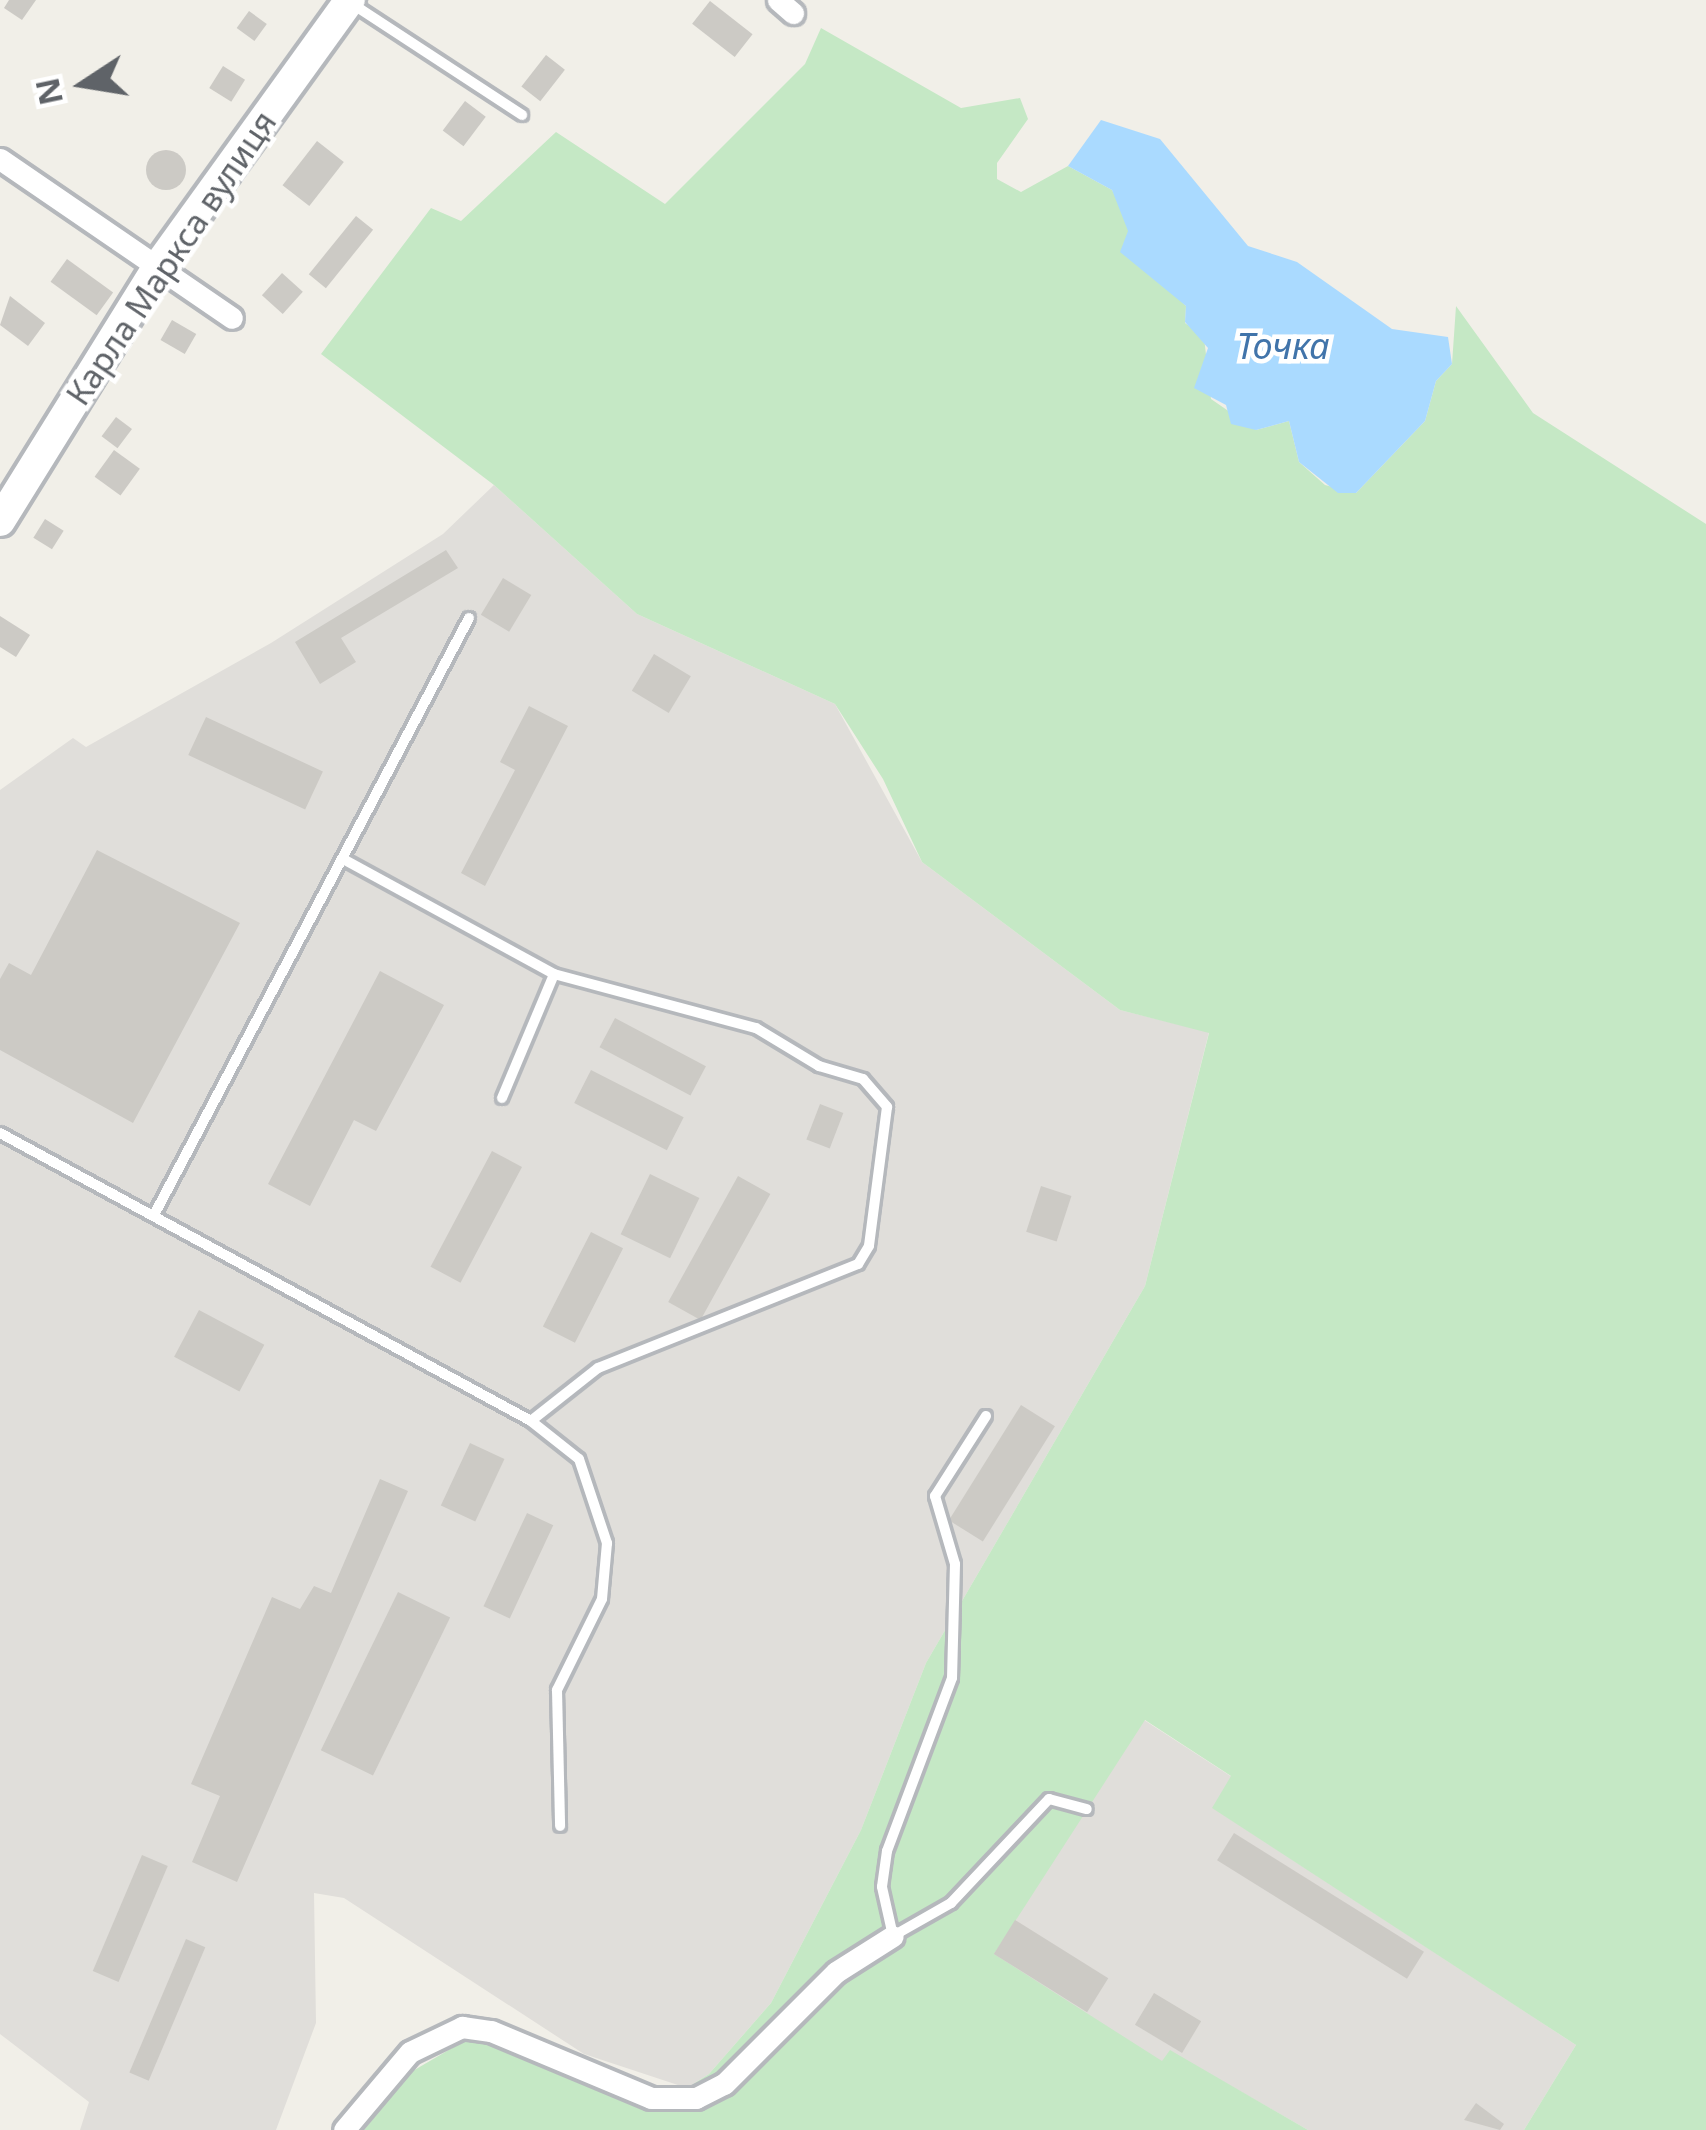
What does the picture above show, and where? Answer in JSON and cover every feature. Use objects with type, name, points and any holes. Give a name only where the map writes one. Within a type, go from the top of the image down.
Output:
[{"type":"street","name":"Карла Маркса вулиця","points":[[0,520],[158,266],[349,1]]},
{"type":"street","points":[[0,159],[232,317]]},
{"type":"street","points":[[344,2130],[410,2052],[462,2027],[491,2030],[651,2098],[696,2098],[724,2084],[836,1972],[893,1936]]},
{"type":"lane","points":[[349,1],[522,115]]},
{"type":"lane","points":[[154,1215],[469,618]]},
{"type":"lane","points":[[345,860],[554,974],[755,1028],[819,1066],[863,1078],[888,1118],[872,1177],[869,1246],[858,1264],[598,1368],[531,1421]]},
{"type":"lane","points":[[502,1099],[554,974]]},
{"type":"lane","points":[[0,1133],[531,1421],[580,1459],[607,1543],[602,1599],[556,1690],[560,1826]]},
{"type":"lane","points":[[986,1416],[935,1496],[955,1564],[952,1678],[887,1851],[882,1887],[893,1936],[951,1903],[1049,1799],[1087,1809]]},
{"type":"shaded area","points":[[494,485],[637,614],[835,704],[922,862],[1120,1010],[1209,1032],[1145,1286],[926,1663],[861,1830],[771,2003],[709,2074],[687,2088],[584,2054],[344,1898],[314,1893],[316,2023],[276,2130],[80,2130],[89,2102],[0,2034],[0,790],[73,738],[86,747],[271,643],[443,534]]},
{"type":"shaded area","points":[[1144,1720],[1232,1777],[1213,1808],[1576,2045],[1524,2130],[1308,2130],[1170,2051],[1162,2062],[993,1954]]},
{"type":"green space","points":[[821,28],[961,108],[1020,98],[1028,119],[997,163],[997,179],[1021,192],[1068,166],[1112,190],[1160,281],[1186,306],[1185,323],[1204,337],[1211,399],[1256,430],[1289,421],[1299,462],[1325,485],[1356,493],[1425,421],[1436,381],[1452,364],[1456,306],[1533,413],[1706,524],[1706,2130],[1524,2130],[1576,2045],[1212,1808],[1231,1776],[1145,1720],[994,1954],[1162,2061],[1170,2050],[1308,2130],[364,2130],[411,2072],[471,2037],[628,2102],[682,2110],[687,2088],[709,2074],[771,2003],[861,1830],[926,1663],[1145,1286],[1209,1033],[1120,1010],[922,862],[883,779],[835,704],[637,614],[494,485],[321,354],[431,208],[461,221],[556,132],[665,204],[805,64]]},
{"type":"water","name":"Точка","points":[[1101,120],[1160,139],[1248,246],[1297,262],[1392,329],[1448,337],[1452,364],[1436,381],[1425,421],[1356,493],[1338,493],[1299,462],[1289,421],[1256,430],[1231,424],[1226,405],[1194,388],[1208,348],[1185,322],[1186,306],[1120,252],[1128,231],[1112,190],[1068,166]]},
{"type":"building","points":[[9,0],[36,0],[22,20],[4,8]]},
{"type":"building","points":[[710,1],[753,34],[735,57],[692,24]]},
{"type":"building","points":[[249,11],[267,24],[254,41],[237,28]]},
{"type":"building","points":[[546,55],[565,70],[540,101],[521,87]]},
{"type":"building","points":[[223,66],[245,80],[231,102],[209,88]]},
{"type":"building","points":[[465,101],[486,117],[463,146],[443,131]]},
{"type":"building","points":[[317,141],[344,162],[309,206],[283,185]]},
{"type":"building","points":[[166,150],[180,156],[186,170],[180,184],[166,190],[152,184],[146,170],[152,156]]},
{"type":"building","points":[[356,216],[373,230],[326,288],[309,274]]},
{"type":"building","points":[[67,259],[113,293],[97,315],[51,282]]},
{"type":"building","points":[[282,273],[303,292],[283,314],[262,295]]},
{"type":"building","points":[[10,296],[45,323],[28,346],[0,325]]},
{"type":"building","points":[[172,320],[196,334],[185,354],[160,340]]},
{"type":"building","points":[[116,417],[132,429],[118,448],[102,436]]},
{"type":"building","points":[[114,450],[140,469],[120,496],[95,477]]},
{"type":"building","points":[[45,519],[64,531],[52,549],[33,538]]},
{"type":"building","points":[[446,550],[458,568],[341,638],[356,662],[320,684],[295,642]]},
{"type":"building","points":[[503,578],[531,595],[509,632],[481,615]]},
{"type":"building","points":[[0,616],[30,635],[16,657],[0,647]]},
{"type":"building","points":[[654,654],[691,676],[669,713],[632,691]]},
{"type":"building","points":[[529,706],[568,726],[485,886],[461,873],[515,770],[500,762]]},
{"type":"building","points":[[206,717],[323,772],[305,810],[188,755]]},
{"type":"building","points":[[97,850],[240,923],[133,1123],[0,1050],[0,979],[9,963],[31,975]]},
{"type":"building","points":[[380,971],[444,1005],[376,1131],[354,1120],[310,1206],[268,1184]]},
{"type":"building","points":[[615,1018],[706,1066],[690,1095],[600,1047]]},
{"type":"building","points":[[591,1070],[684,1117],[667,1150],[574,1103]]},
{"type":"building","points":[[820,1104],[843,1113],[830,1148],[806,1139]]},
{"type":"building","points":[[492,1151],[522,1167],[461,1283],[430,1267]]},
{"type":"building","points":[[650,1174],[699,1198],[670,1258],[621,1234]]},
{"type":"building","points":[[738,1176],[770,1194],[701,1320],[668,1302]]},
{"type":"building","points":[[1041,1186],[1071,1196],[1057,1242],[1026,1232]]},
{"type":"building","points":[[591,1232],[623,1248],[575,1343],[543,1326]]},
{"type":"building","points":[[199,1310],[264,1345],[239,1392],[174,1357]]},
{"type":"building","points":[[1021,1405],[1055,1426],[983,1542],[949,1520]]},
{"type":"building","points":[[470,1443],[504,1459],[475,1522],[441,1506]]},
{"type":"building","points":[[380,1479],[408,1491],[237,1882],[192,1862],[220,1796],[191,1784],[272,1597],[300,1609],[314,1586],[331,1593]]},
{"type":"building","points":[[527,1513],[553,1525],[510,1619],[483,1606]]},
{"type":"building","points":[[398,1592],[450,1617],[373,1776],[321,1750]]},
{"type":"building","points":[[1234,1833],[1424,1952],[1407,1979],[1217,1860]]},
{"type":"building","points":[[142,1855],[168,1866],[119,1982],[93,1971]]},
{"type":"building","points":[[1015,1920],[1108,1978],[1087,2012],[994,1954]]},
{"type":"building","points":[[186,1939],[205,1947],[149,2081],[129,2072]]},
{"type":"building","points":[[1154,1993],[1201,2021],[1182,2053],[1135,2025]]},
{"type":"building","points":[[1476,2103],[1504,2124],[1500,2130],[1464,2120]]}]
